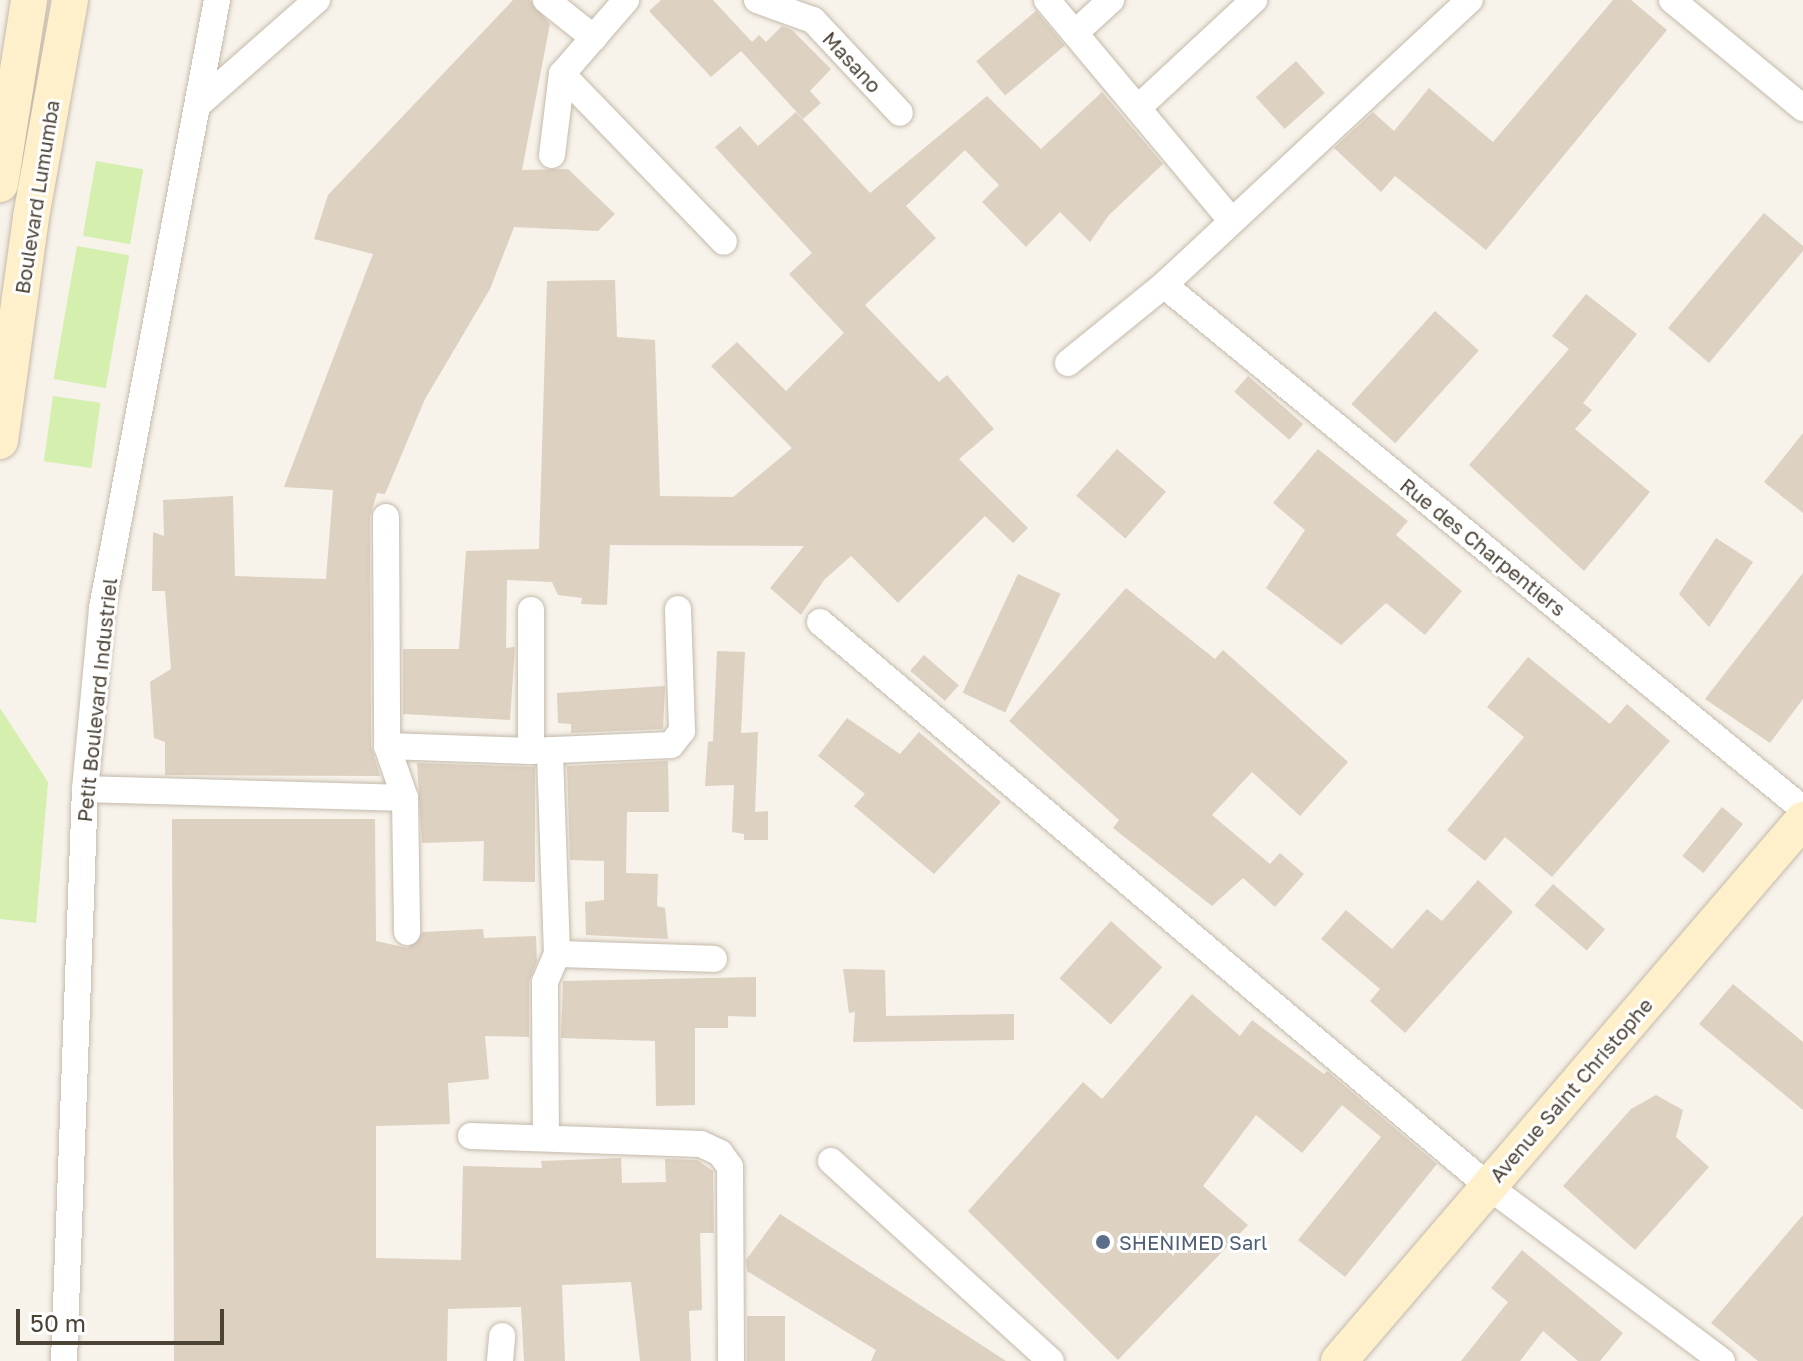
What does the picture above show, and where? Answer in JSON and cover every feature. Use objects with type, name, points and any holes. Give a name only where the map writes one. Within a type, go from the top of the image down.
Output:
[{"type":"street","name":"Boulevard Lumumba","points":[[0,184],[29,0]]},
{"type":"street","name":"Boulevard Lumumba","points":[[0,441],[31,217],[70,0]]},
{"type":"street","name":"Petit Boulevard Industriel","points":[[64,1361],[85,789],[102,608],[200,103],[217,0]]},
{"type":"street","points":[[200,103],[317,0]]},
{"type":"street","points":[[546,0],[594,38]]},
{"type":"street","points":[[552,155],[562,74],[626,0]]},
{"type":"street","name":"Masano","points":[[757,0],[813,20],[900,113]]},
{"type":"street","points":[[1047,0],[1140,106],[1231,220]]},
{"type":"street","points":[[1075,33],[1111,0]]},
{"type":"street","points":[[1140,106],[1254,0]]},
{"type":"street","points":[[1068,363],[1164,285],[1470,0]]},
{"type":"street","points":[[1672,0],[1803,108]]},
{"type":"street","points":[[562,74],[724,242]]},
{"type":"street","name":"Rue des Charpentiers","points":[[1164,285],[1803,809]]},
{"type":"street","points":[[386,517],[387,746],[405,798],[407,932]]},
{"type":"street","points":[[387,746],[540,751],[671,745],[678,740],[682,731],[678,609]]},
{"type":"street","points":[[531,610],[557,954],[545,982],[546,1138]]},
{"type":"street","points":[[820,622],[1488,1186],[1722,1361]]},
{"type":"street","points":[[85,789],[405,798]]},
{"type":"street","name":"Avenue Saint Christophe","points":[[1339,1361],[1803,820]]},
{"type":"street","points":[[557,954],[714,959]]},
{"type":"street","points":[[471,1136],[701,1144],[720,1153],[730,1167],[731,1361]]},
{"type":"street","points":[[831,1161],[1051,1361]]},
{"type":"green space","points":[[96,161],[143,169],[130,244],[83,236]]},
{"type":"green space","points":[[77,246],[129,255],[106,388],[54,379]]},
{"type":"green space","points":[[53,396],[101,403],[91,468],[44,461]]},
{"type":"green space","points":[[0,708],[48,782],[36,923],[0,919]]},
{"type":"building","points":[[513,0],[530,0],[550,24],[522,170],[568,169],[615,214],[598,231],[514,227],[490,289],[425,399],[385,494],[377,493],[370,517],[371,746],[380,776],[165,775],[165,742],[154,738],[150,682],[171,669],[165,591],[152,591],[153,532],[164,536],[163,500],[233,496],[235,576],[326,579],[333,490],[284,487],[373,254],[314,239],[328,195]]},
{"type":"building","points":[[661,0],[713,0],[752,42],[759,35],[766,42],[782,26],[792,30],[831,69],[810,91],[821,103],[803,119],[741,51],[711,77],[649,11]]},
{"type":"building","points":[[1613,0],[1631,0],[1667,30],[1486,250],[1395,176],[1381,192],[1334,148],[1373,112],[1394,131],[1429,88],[1493,142]]},
{"type":"building","points":[[1036,11],[1065,45],[1005,96],[976,61]]},
{"type":"building","points":[[1296,61],[1325,93],[1285,129],[1256,97]]},
{"type":"building","points":[[1102,92],[1163,164],[1109,215],[1090,242],[1060,212],[1026,247],[982,202],[999,185],[965,150],[906,206],[936,238],[865,305],[939,382],[947,375],[994,429],[959,459],[1028,528],[1013,543],[985,516],[898,603],[851,556],[824,580],[801,615],[770,588],[804,546],[610,545],[607,605],[581,604],[582,598],[558,595],[552,582],[507,580],[506,648],[515,647],[510,720],[403,714],[403,649],[459,649],[466,551],[539,549],[547,281],[615,280],[617,337],[655,340],[660,496],[733,497],[792,448],[711,366],[737,342],[786,391],[844,333],[789,274],[812,253],[715,147],[740,126],[758,146],[796,112],[870,193],[987,96],[1041,149]]},
{"type":"building","points":[[1764,213],[1803,246],[1803,251],[1709,363],[1668,328]]},
{"type":"building","points":[[1586,294],[1637,334],[1583,403],[1592,410],[1575,429],[1650,492],[1584,571],[1469,465],[1569,349],[1552,336]]},
{"type":"building","points":[[1435,311],[1479,350],[1395,443],[1351,404]]},
{"type":"building","points":[[1248,376],[1303,424],[1289,440],[1234,392]]},
{"type":"building","points":[[1803,433],[1803,513],[1764,482]]},
{"type":"building","points":[[1117,449],[1166,492],[1125,538],[1076,496]]},
{"type":"building","points":[[1318,449],[1408,521],[1396,535],[1462,591],[1425,635],[1386,603],[1341,645],[1266,588],[1305,530],[1273,503]]},
{"type":"building","points":[[1716,538],[1753,562],[1709,627],[1679,594]]},
{"type":"building","points":[[1803,573],[1803,699],[1770,743],[1705,699]]},
{"type":"building","points":[[1018,574],[1061,594],[1005,713],[963,693]]},
{"type":"building","points":[[1126,588],[1215,659],[1223,650],[1348,762],[1300,816],[1252,772],[1212,815],[1270,864],[1280,853],[1304,874],[1275,907],[1243,878],[1212,906],[1113,828],[1119,820],[1009,721]]},
{"type":"building","points":[[717,651],[745,652],[741,733],[758,732],[755,812],[768,811],[768,840],[744,840],[744,834],[732,832],[734,785],[705,786],[708,742],[713,741]]},
{"type":"building","points":[[924,655],[959,685],[945,701],[910,671]]},
{"type":"building","points":[[1528,657],[1610,724],[1627,704],[1670,741],[1552,877],[1505,837],[1485,861],[1447,830],[1524,737],[1487,707]]},
{"type":"building","points":[[665,686],[663,729],[571,733],[571,724],[558,723],[557,693]]},
{"type":"building","points":[[847,718],[900,754],[919,732],[1001,802],[934,874],[854,806],[865,794],[818,756]]},
{"type":"building","points":[[668,761],[669,812],[627,812],[626,873],[658,874],[657,906],[665,908],[668,939],[586,935],[585,902],[604,900],[604,861],[570,860],[567,766]]},
{"type":"building","points":[[417,763],[535,767],[535,882],[483,881],[484,841],[422,843]]},
{"type":"building","points":[[1722,807],[1743,824],[1703,873],[1682,856]]},
{"type":"building","points":[[172,819],[375,819],[376,941],[408,948],[423,932],[483,929],[484,938],[536,936],[537,961],[529,982],[529,1037],[485,1036],[489,1079],[448,1083],[450,1124],[376,1126],[376,1258],[461,1260],[463,1166],[542,1168],[541,1161],[621,1158],[622,1183],[666,1182],[665,1159],[697,1160],[713,1171],[714,1233],[700,1233],[702,1310],[689,1311],[691,1361],[640,1361],[631,1282],[562,1285],[565,1361],[524,1361],[521,1307],[448,1309],[447,1361],[174,1361]]},
{"type":"building","points":[[1478,880],[1513,912],[1405,1033],[1370,1001],[1380,989],[1321,939],[1346,910],[1392,949],[1427,909],[1442,921]]},
{"type":"building","points":[[1553,884],[1605,929],[1587,950],[1535,905]]},
{"type":"building","points":[[1111,921],[1162,967],[1111,1024],[1059,978]]},
{"type":"building","points":[[843,969],[885,970],[886,1016],[1014,1014],[1014,1040],[853,1042],[855,1012],[849,1013]]},
{"type":"building","points":[[756,977],[756,1017],[728,1016],[728,1028],[695,1028],[695,1105],[656,1106],[655,1041],[561,1038],[563,981]]},
{"type":"building","points":[[1733,984],[1803,1042],[1803,1110],[1699,1024]]},
{"type":"building","points":[[1192,994],[1240,1036],[1252,1020],[1324,1074],[1327,1071],[1437,1164],[1345,1277],[1298,1240],[1381,1137],[1342,1105],[1302,1153],[1256,1115],[1203,1186],[1248,1225],[1118,1360],[968,1211],[1083,1082],[1102,1099]]},
{"type":"building","points":[[1656,1095],[1683,1110],[1676,1137],[1709,1167],[1635,1250],[1563,1186],[1631,1109]]},
{"type":"building","points":[[780,1214],[1006,1361],[871,1361],[876,1350],[747,1271],[746,1260]]},
{"type":"building","points":[[1803,1215],[1803,1361],[1758,1361],[1711,1323]]},
{"type":"building","points":[[1522,1250],[1623,1333],[1600,1361],[1578,1361],[1543,1331],[1520,1361],[1461,1361],[1508,1302],[1491,1288]]},
{"type":"building","points":[[747,1316],[785,1316],[785,1361],[747,1361]]},
{"type":"place","name":"SHENIMED Sarl","points":[[1103,1242]]}]
